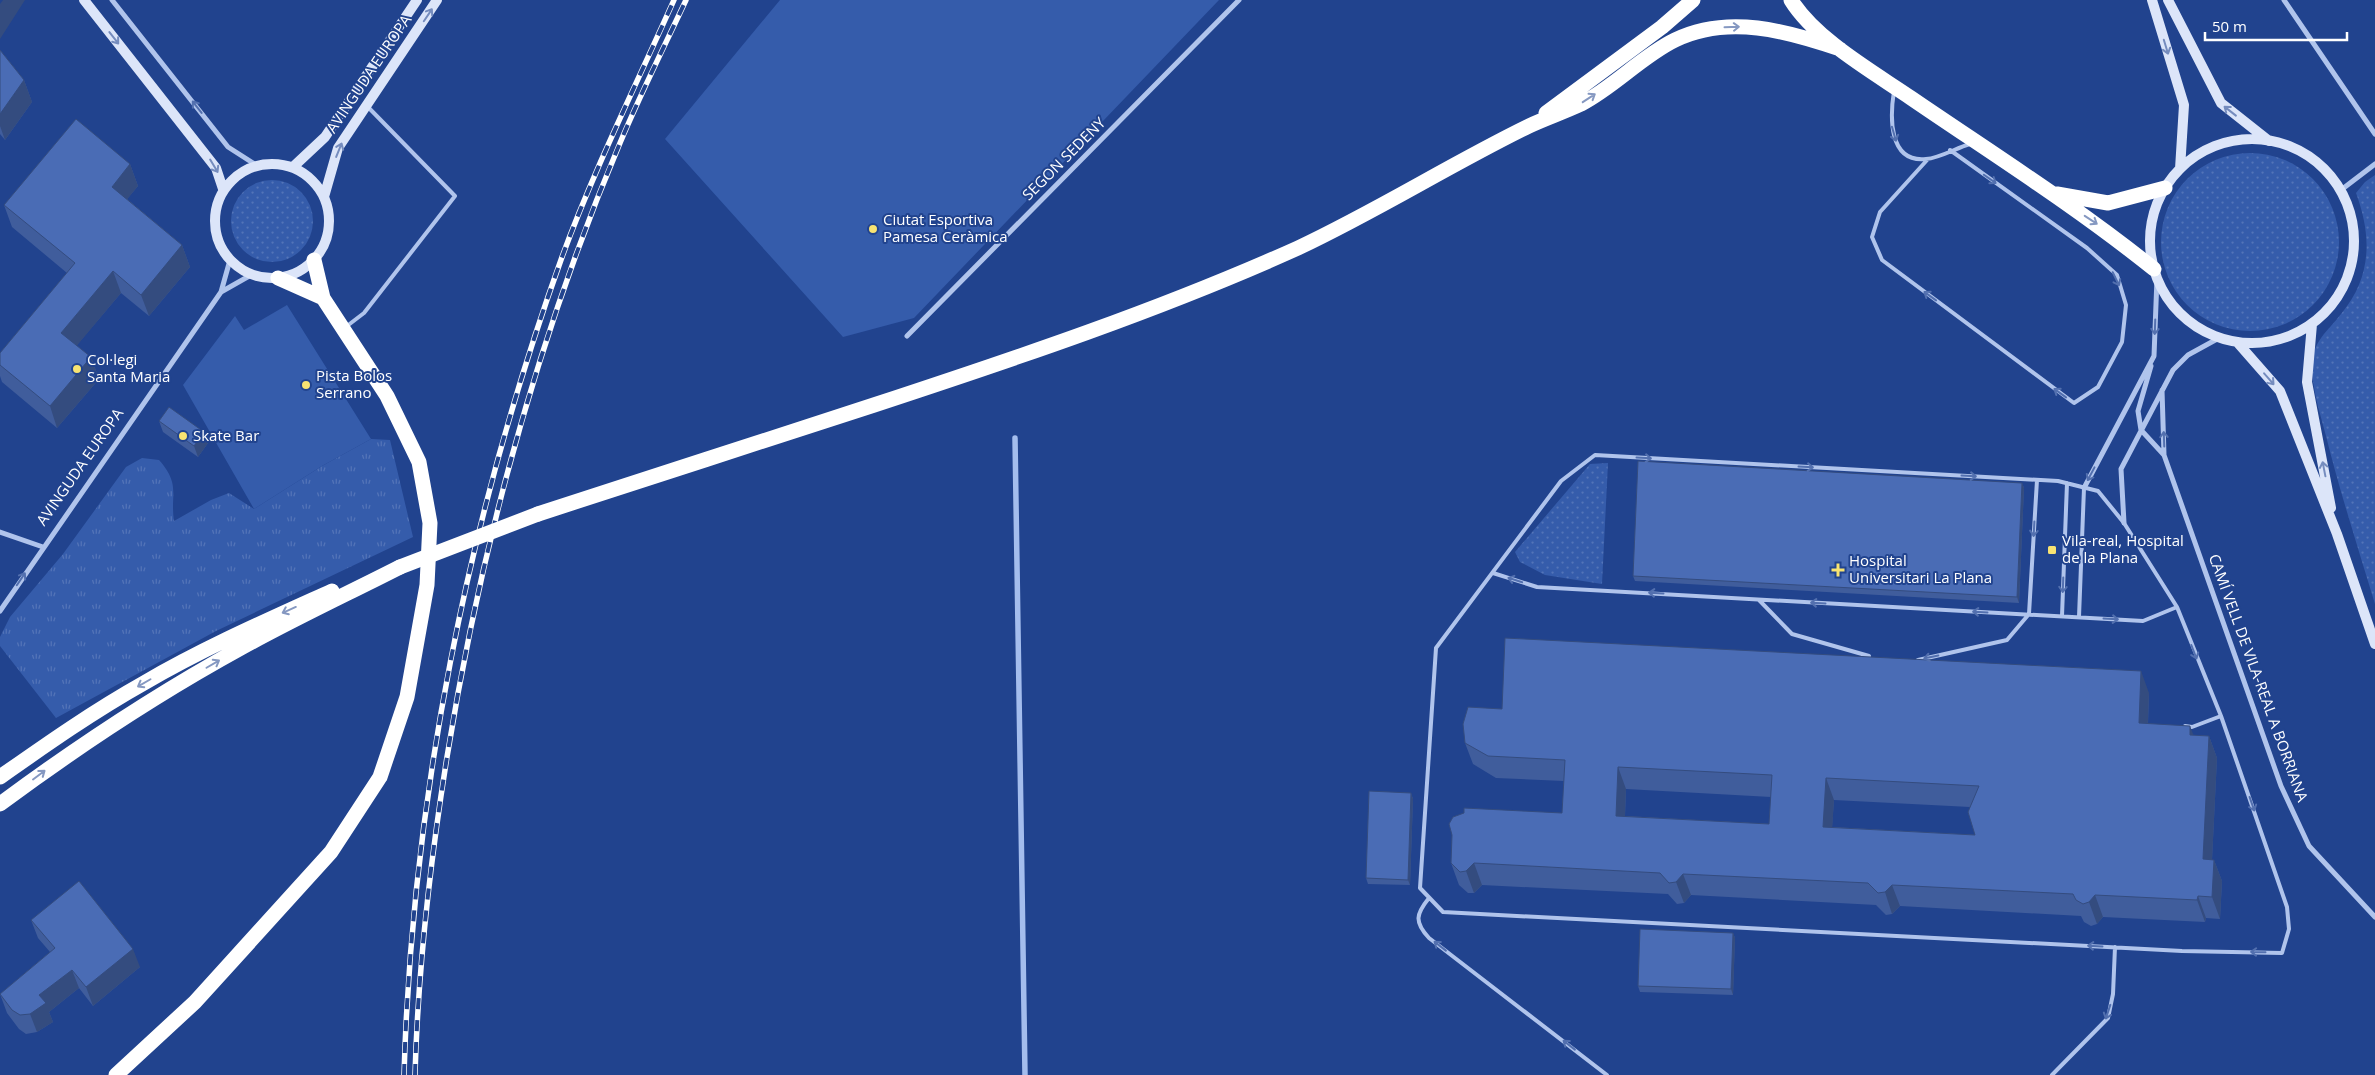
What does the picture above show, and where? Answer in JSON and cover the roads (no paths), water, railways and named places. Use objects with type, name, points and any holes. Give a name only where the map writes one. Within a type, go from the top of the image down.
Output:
[{"type":"highway","points":[[1529,126],[1662,27],[1694,0]]},
{"type":"highway","points":[[1791,0],[1799,12],[1840,48],[2103,228],[2155,273]]},
{"type":"highway","points":[[0,777],[60,735],[144,683],[234,635],[334,590],[538,514],[1003,363],[1174,301],[1298,248],[1382,207],[1529,126],[1584,102],[1675,40],[1701,32],[1729,27],[1762,28],[1797,35],[1840,48]]},
{"type":"highway","points":[[2050,193],[2108,203],[2166,188]]},
{"type":"highway","points":[[116,1075],[195,1002],[331,852],[380,777],[407,697],[427,585],[430,523],[419,462],[387,396],[323,298],[314,260]]},
{"type":"highway","points":[[278,278],[323,298]]},
{"type":"highway","points":[[0,804],[72,751],[164,693],[242,648],[400,567]]},
{"type":"main road","points":[[84,0],[216,168],[223,189]]},
{"type":"main road","name":"AVINGUDA EUROPA","points":[[293,167],[325,137],[417,0]]},
{"type":"main road","name":"AVINGUDA EUROPA","points":[[324,197],[338,148],[437,0]]},
{"type":"main road","points":[[2152,0],[2184,105],[2180,169]]},
{"type":"main road","points":[[2168,0],[2221,104],[2269,141]]},
{"type":"main road","points":[[2237,140],[2269,141],[2298,150],[2304,154],[2322,167],[2341,190],[2352,218],[2355,248],[2348,277],[2334,303],[2312,324],[2289,337],[2264,343],[2237,342],[2219,338],[2193,324],[2171,304],[2155,273],[2150,241],[2154,213],[2166,188],[2180,169],[2206,150],[2237,140]]},
{"type":"main road","points":[[274,163],[293,167],[306,174],[317,184],[329,213],[329,230],[324,246],[314,260],[304,268],[278,278],[251,274],[230,260],[219,244],[214,226],[216,207],[223,189],[243,170],[256,165],[274,163]]},
{"type":"main road","points":[[2312,324],[2307,382],[2336,534]]},
{"type":"main road","points":[[2237,342],[2280,391],[2336,534],[2375,644]]},
{"type":"street","points":[[112,0],[228,147],[256,165]]},
{"type":"street","name":"SEGON SEDENY","points":[[907,336],[1239,0]]},
{"type":"street","points":[[2284,0],[2375,134]]},
{"type":"street","points":[[2341,190],[2375,164]]},
{"type":"street","name":"AVINGUDA EUROPA","points":[[0,610],[42,547],[222,292],[230,260]]},
{"type":"street","points":[[2155,273],[2154,356],[2138,411],[2141,430],[2164,454]]},
{"type":"street","name":"AVINGUDA EUROPA","points":[[222,292],[251,274]]},
{"type":"street","points":[[2124,523],[2121,469],[2141,430],[2172,370],[2188,355],[2219,338]]},
{"type":"street","points":[[2084,488],[2154,356]]},
{"type":"street","points":[[2162,390],[2164,454]]},
{"type":"street","name":"CAMÍ VELL DE VILA-REAL A BORRIANA","points":[[2164,454],[2281,786],[2309,846],[2375,917]]},
{"type":"street","points":[[0,532],[42,547]]},
{"type":"lane","points":[[1895,87],[1890,116],[1894,138],[1904,153],[1916,159],[1928,159],[1975,142]]},
{"type":"lane","points":[[343,329],[364,313],[455,196],[366,106]]},
{"type":"lane","points":[[1928,159],[1880,212],[1872,237],[1882,260],[2074,403],[2098,387],[2122,342],[2126,305],[2117,274],[2086,248],[1950,150]]},
{"type":"lane","points":[[1595,455],[2037,480],[2068,483],[2084,488],[2098,491],[2124,523],[2177,606],[2221,716],[2287,908],[2289,929],[2282,952],[2115,947],[1443,912],[1420,888],[1436,648],[1561,480],[1595,455]]},
{"type":"lane","points":[[1918,660],[2007,640],[2029,614],[2037,480]]},
{"type":"lane","points":[[2062,616],[2068,483]]},
{"type":"lane","points":[[2079,617],[2084,488]]},
{"type":"lane","points":[[1493,573],[1537,586],[2143,621],[2177,606]]},
{"type":"lane","points":[[1758,599],[1792,634],[1869,656]]},
{"type":"lane","points":[[2183,726],[2192,726],[2221,716]]},
{"type":"lane","points":[[1429,898],[1421,908],[1418,920],[1419,928],[1429,938],[1607,1075]]},
{"type":"lane","points":[[2052,1075],[2108,1018],[2113,994],[2115,947]]},
{"type":"waterway","points":[[1015,438],[1025,1075]]},
{"type":"railway","points":[[404,1075],[409,971],[419,867],[433,763],[451,660],[473,557],[499,456],[529,356],[562,257],[601,160],[674,0]]},
{"type":"railway","points":[[415,1075],[422,955],[441,797],[461,678],[495,522],[538,368],[590,217],[628,125],[686,0]]},
{"type":"place","name":"Ciutat Esportiva Pamesa Ceràmica","points":[[873,229]]},
{"type":"place","name":"Col·legi Santa Maria","points":[[77,369]]},
{"type":"place","name":"Pista Bolos Serrano","points":[[306,385]]},
{"type":"place","name":"Skate Bar","points":[[183,436]]},
{"type":"place","name":"Vila-real, Hospital de la Plana","points":[[2052,550]]},
{"type":"place","name":"Hospital Universitari La Plana","points":[[1838,570]]}]
